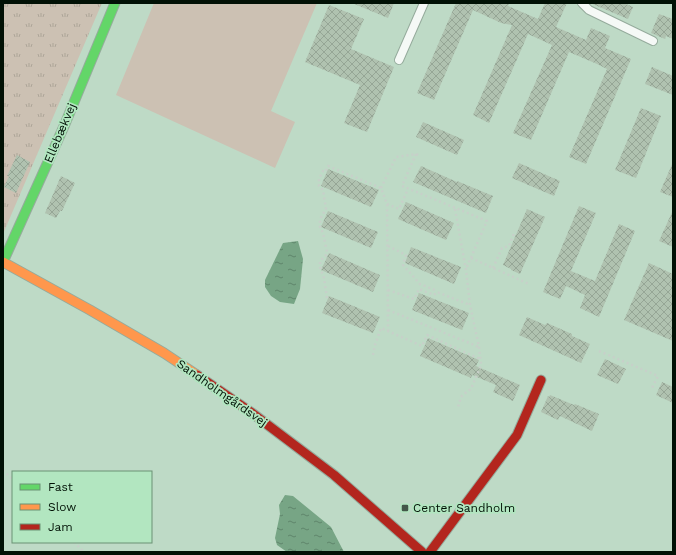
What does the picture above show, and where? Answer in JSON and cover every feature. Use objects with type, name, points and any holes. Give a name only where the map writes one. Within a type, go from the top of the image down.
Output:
[{"type":"street","name":"Ellebækvej","points":[[3,262],[65,124],[115,3]]},
{"type":"street","name":"Sandholmgårdsvej","points":[[3,262],[90,310],[164,354],[252,413],[334,475],[422,552]]},
{"type":"street","points":[[430,552],[517,435],[541,380]]},
{"type":"lane","points":[[399,60],[424,3]]},
{"type":"lane","points":[[582,3],[589,10],[653,41]]},
{"type":"path","points":[[388,331],[387,204],[381,188],[396,157],[416,154],[421,156]]},
{"type":"path","points":[[416,154],[402,186],[487,221],[466,270]]},
{"type":"path","points":[[327,298],[324,278],[320,268],[320,261],[327,252],[323,233],[320,227],[320,219],[326,209],[323,190],[319,186],[321,174],[323,171],[325,172],[328,166],[381,188]]},
{"type":"path","points":[[387,204],[399,209],[408,189]]},
{"type":"path","points":[[455,209],[481,365],[475,382],[471,389],[461,397],[458,407]]},
{"type":"path","points":[[493,268],[502,248],[509,246],[515,231]]},
{"type":"path","points":[[388,246],[406,255],[403,265],[420,284],[470,305]]},
{"type":"path","points":[[471,258],[529,284]]},
{"type":"path","points":[[388,290],[414,299],[419,289],[434,295],[437,292]]},
{"type":"path","points":[[388,310],[479,347]]},
{"type":"path","points":[[373,355],[381,328],[422,346],[427,334],[480,358]]},
{"type":"path","points":[[599,351],[658,376],[652,388]]},
{"type":"path","points":[[3,470],[12,479]]},
{"type":"path","points":[[75,543],[84,552]]},
{"type":"green space","points":[[3,3],[102,3],[3,234]]},
{"type":"green space","points":[[154,3],[317,3],[271,111],[295,122],[275,168],[116,95]]},
{"type":"water","points":[[298,241],[303,259],[300,289],[294,304],[280,302],[271,296],[265,287],[265,280],[283,243]]},
{"type":"water","points":[[285,495],[293,496],[331,527],[344,552],[287,552],[277,545],[275,538],[280,514],[279,505]]},
{"type":"building","points":[[352,3],[394,3],[388,18]]},
{"type":"building","points":[[456,3],[509,3],[508,6],[538,19],[545,3],[567,3],[556,27],[586,40],[591,28],[610,36],[605,48],[631,59],[586,164],[569,157],[607,69],[569,52],[531,140],[513,133],[552,45],[528,34],[489,123],[473,115],[512,25],[501,23],[473,10],[434,100],[417,93]]},
{"type":"building","points":[[590,3],[624,3],[633,7],[628,19]]},
{"type":"building","points":[[329,5],[364,19],[351,49],[394,67],[367,132],[344,123],[360,85],[305,62]]},
{"type":"building","points":[[659,14],[673,19],[673,39],[666,36],[665,39],[651,33]]},
{"type":"building","points":[[652,67],[673,76],[673,95],[645,84]]},
{"type":"building","points":[[641,108],[661,116],[636,178],[615,170]]},
{"type":"building","points":[[423,122],[464,140],[457,155],[416,137]]},
{"type":"building","points":[[17,155],[30,162],[16,193],[4,187],[9,176],[7,176]]},
{"type":"building","points":[[673,162],[673,197],[660,192]]},
{"type":"building","points":[[519,163],[560,181],[554,196],[512,178]]},
{"type":"building","points":[[421,166],[493,196],[486,213],[413,182]]},
{"type":"building","points":[[328,169],[379,190],[371,207],[321,186]]},
{"type":"building","points":[[61,176],[75,183],[62,211],[60,211],[56,218],[45,213]]},
{"type":"building","points":[[406,202],[454,223],[446,240],[398,219]]},
{"type":"building","points":[[579,206],[596,213],[571,271],[595,281],[619,224],[635,231],[599,317],[580,308],[585,295],[566,286],[560,299],[543,292]]},
{"type":"building","points":[[527,209],[545,217],[520,274],[503,265]]},
{"type":"building","points":[[673,210],[673,247],[659,241]]},
{"type":"building","points":[[328,211],[378,232],[371,248],[321,227]]},
{"type":"building","points":[[411,247],[461,267],[454,284],[405,263]]},
{"type":"building","points":[[329,253],[380,275],[373,292],[321,270]]},
{"type":"building","points":[[649,263],[673,274],[673,341],[624,320]]},
{"type":"building","points":[[419,293],[469,313],[462,330],[412,310]]},
{"type":"building","points":[[329,296],[380,317],[373,333],[322,313]]},
{"type":"building","points":[[527,317],[545,325],[547,323],[590,344],[581,363],[519,335]]},
{"type":"building","points":[[428,338],[479,360],[476,366],[520,385],[513,401],[493,392],[496,385],[472,375],[471,378],[420,356]]},
{"type":"building","points":[[605,359],[626,369],[618,384],[597,375]]},
{"type":"building","points":[[662,382],[673,387],[673,403],[656,395]]},
{"type":"building","points":[[550,395],[599,414],[592,431],[560,416],[558,420],[541,412],[548,396],[549,397]]},
{"type":"traffic: fast","points":[[3,262],[65,124],[115,3]]},
{"type":"traffic: slow","points":[[3,262],[164,353],[197,375]]},
{"type":"traffic: jam","points":[[197,375],[252,413],[334,475],[422,552]]},
{"type":"traffic: jam","points":[[430,552],[517,435],[541,380]]},
{"type":"place","name":"Center Sandholm","points":[[405,508]]}]
